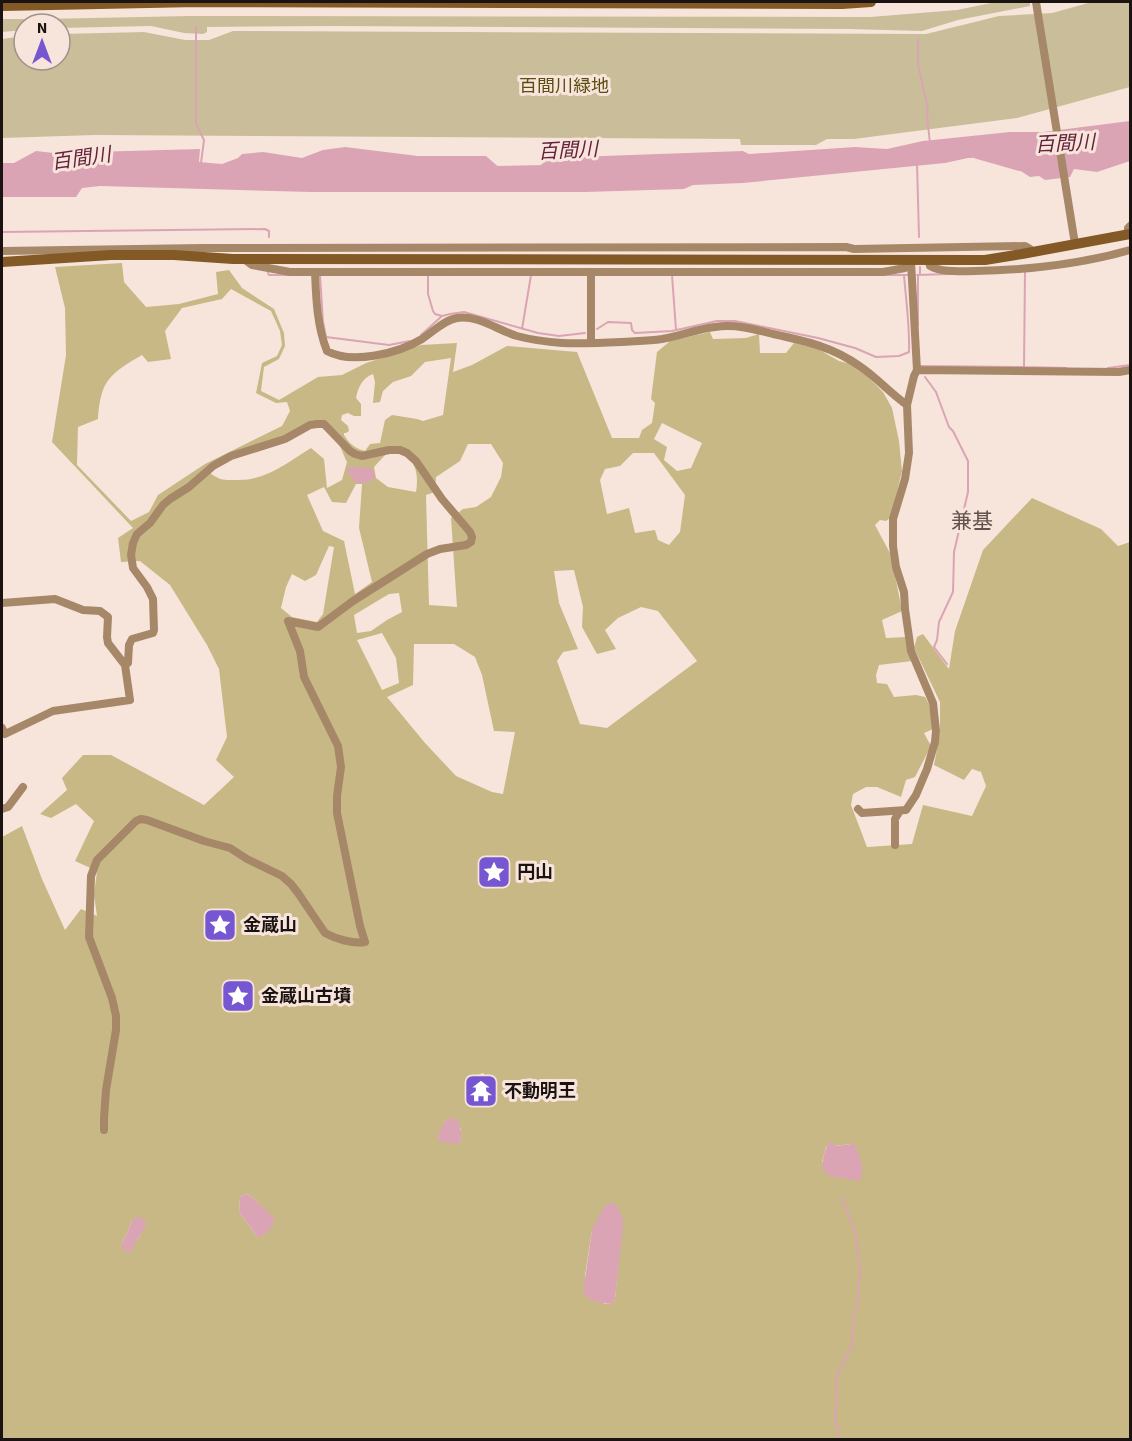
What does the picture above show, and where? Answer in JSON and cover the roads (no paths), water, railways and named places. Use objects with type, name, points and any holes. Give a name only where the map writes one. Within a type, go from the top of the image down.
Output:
[{"type":"street","points":[[2,6],[191,2],[842,4],[871,2]]},
{"type":"street","points":[[1036,2],[1074,239]]},
{"type":"street","points":[[2,262],[111,255],[174,255],[244,259],[814,259],[911,262],[985,260],[1032,252],[1074,239],[1130,232]]},
{"type":"street","points":[[2,251],[202,248],[846,247],[854,249],[1025,246],[1032,252]]},
{"type":"street","points":[[929,260],[932,268],[947,271],[1012,270],[1131,250]]},
{"type":"street","points":[[244,259],[252,265],[315,274],[883,272],[905,268],[911,262]]},
{"type":"street","points":[[858,809],[862,813],[906,810],[916,795],[927,769],[936,731],[933,703],[911,651],[904,592],[896,567],[893,546],[894,519],[905,479],[909,453],[907,405],[917,370],[911,262]]},
{"type":"street","points":[[315,274],[322,336],[327,351],[331,353],[350,357],[391,352],[407,347],[454,319],[464,318],[474,318],[501,331],[519,336],[563,343],[661,339],[714,327],[736,326],[816,344],[841,355],[862,368],[907,405]]},
{"type":"street","points":[[591,274],[591,343]]},
{"type":"street","points":[[917,370],[1119,372],[1131,370]]},
{"type":"street","points":[[104,1130],[106,1090],[116,1030],[116,1016],[112,998],[89,937],[91,876],[97,860],[136,821],[147,820],[230,848],[282,876],[298,893],[326,933],[332,937],[364,942],[338,813],[341,768],[338,746],[308,687],[300,651],[288,621],[318,627],[353,601],[427,554],[440,549],[466,545],[471,542],[472,537],[416,461],[407,453],[400,450],[389,450],[362,456],[355,454],[324,424],[310,425],[285,439],[231,456],[213,466],[163,505],[150,523],[137,534],[131,555],[133,568],[153,599],[154,630],[153,633],[132,639],[129,645],[128,663],[125,665]]},
{"type":"street","points":[[2,603],[55,599],[83,610],[100,611],[108,617],[108,643],[125,665],[130,700],[53,711],[5,734],[2,728]]},
{"type":"street","points":[[2,809],[8,807],[23,787]]},
{"type":"street","points":[[895,845],[895,819],[900,811]]},
{"type":"water","points":[[1130,121],[1130,161],[1097,172],[1074,169],[1070,177],[1045,180],[1039,176],[1030,177],[999,157],[968,158],[945,163],[743,183],[693,185],[684,189],[585,192],[311,192],[100,186],[82,188],[76,197],[2,197],[2,163],[14,163],[36,151],[54,153],[200,149],[199,162],[222,164],[242,154],[263,152],[302,158],[323,150],[345,147],[418,156],[486,156],[511,178],[523,178],[550,158],[567,161],[575,157],[743,151],[749,154],[855,147],[887,149],[923,141],[1010,132],[1043,132]]},
{"type":"water","points":[[347,467],[372,468],[375,478],[367,483],[356,483],[347,471]]},
{"type":"water","points":[[454,1117],[461,1129],[460,1144],[439,1142],[439,1134],[446,1120]]},
{"type":"water","points":[[831,1141],[835,1146],[855,1145],[862,1168],[860,1181],[829,1176],[823,1169],[824,1154]]},
{"type":"water","points":[[245,1194],[251,1196],[275,1219],[269,1231],[264,1235],[257,1237],[239,1212],[240,1197]]},
{"type":"water","points":[[610,1203],[616,1204],[622,1216],[623,1227],[615,1299],[612,1304],[596,1302],[583,1293],[592,1230],[604,1207]]},
{"type":"water","points":[[137,1217],[144,1219],[146,1227],[132,1251],[122,1250],[122,1243],[132,1220]]},
{"type":"waterway","points":[[196,27],[196,124],[204,140],[201,163]]},
{"type":"waterway","points":[[918,39],[918,64],[928,109],[930,143]]},
{"type":"waterway","name":"百間川","points":[[978,152],[1020,164]]},
{"type":"waterway","points":[[917,162],[919,237]]},
{"type":"waterway","name":"百間川","points":[[488,173],[547,172]]},
{"type":"waterway","points":[[2,232],[265,229],[269,231],[269,237]]},
{"type":"waterway","points":[[920,267],[920,275]]},
{"type":"waterway","points":[[920,366],[1024,367],[1025,271]]},
{"type":"waterway","points":[[268,273],[269,275],[291,275]]},
{"type":"waterway","points":[[917,275],[950,274]]},
{"type":"waterway","points":[[320,275],[326,337],[389,345],[410,341]]},
{"type":"waterway","points":[[428,275],[428,294],[433,311],[442,316]]},
{"type":"waterway","points":[[522,329],[531,275]]},
{"type":"waterway","points":[[672,275],[676,330]]},
{"type":"waterway","points":[[884,275],[908,275]]},
{"type":"waterway","points":[[597,329],[608,322],[631,323],[635,333],[672,331],[717,321],[735,321],[818,338],[855,348],[876,357],[899,356],[909,352],[904,275]]},
{"type":"waterway","points":[[918,275],[918,325]]},
{"type":"waterway","points":[[421,335],[442,316],[464,312],[538,333],[559,336],[585,333]]},
{"type":"waterway","points":[[1108,368],[1130,365]]},
{"type":"waterway","points":[[1024,367],[1066,368]]},
{"type":"waterway","points":[[925,377],[936,392],[949,427],[968,461],[968,492],[954,552],[953,592],[939,622],[934,647],[947,664]]},
{"type":"waterway","points":[[839,1440],[835,1415],[836,1381],[852,1345],[860,1266],[856,1235],[842,1197]]},
{"type":"place","name":"円山","points":[[494,872]]},
{"type":"place","name":"金蔵山","points":[[220,925]]},
{"type":"place","name":"金蔵山古墳","points":[[238,996]]},
{"type":"place","name":"不動明王","points":[[481,1091]]},
{"type":"district","name":"兼基","points":[[972,521]]},
{"type":"park label","name":"百間川緑地","points":[[564,86]]}]
